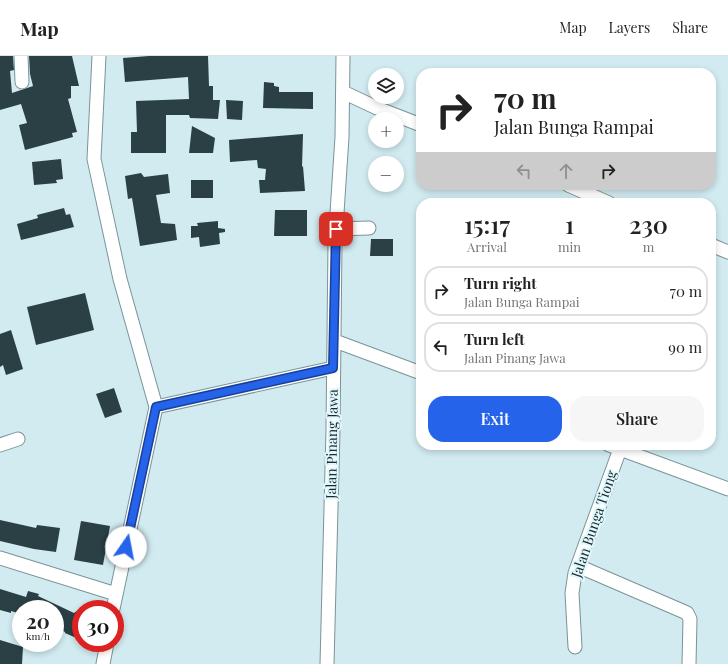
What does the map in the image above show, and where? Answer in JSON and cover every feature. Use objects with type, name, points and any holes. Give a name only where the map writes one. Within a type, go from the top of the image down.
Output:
[{"type":"street","points":[[21,56],[22,82]]},
{"type":"street","points":[[99,56],[94,159],[120,279],[156,407],[115,600]]},
{"type":"street","name":"Jalan Pinang Jawa","points":[[327,664],[336,229],[342,138],[343,56]]},
{"type":"street","points":[[343,92],[377,108],[416,123]]},
{"type":"street","points":[[579,190],[598,198]]},
{"type":"street","points":[[336,229],[369,228]]},
{"type":"street","points":[[716,247],[728,252]]},
{"type":"street","points":[[334,341],[416,371]]},
{"type":"street","points":[[156,407],[333,368]]},
{"type":"street","points":[[0,445],[18,439]]},
{"type":"street","name":"Jalan Bunga Tiong","points":[[575,647],[572,593],[575,573],[613,450]]},
{"type":"street","points":[[622,450],[728,489]]},
{"type":"street","points":[[0,558],[116,594]]},
{"type":"street","points":[[578,566],[687,613],[690,619],[689,664]]},
{"type":"street","points":[[104,664],[106,652]]},
{"type":"building","points":[[0,56],[13,56],[14,70],[10,71],[12,93],[33,86],[30,74],[29,56],[72,56],[79,86],[71,86],[71,98],[68,99],[77,132],[72,133],[73,137],[25,150],[19,125],[27,123],[21,104],[0,110]]},
{"type":"building","points":[[149,56],[208,56],[209,86],[213,86],[213,100],[220,100],[218,119],[190,118],[189,115],[166,115],[166,153],[131,153],[131,132],[137,132],[136,101],[189,99],[188,77],[125,82],[123,58]]},
{"type":"building","points":[[264,82],[274,83],[274,86],[279,87],[279,92],[313,92],[313,109],[263,108]]},
{"type":"building","points":[[226,100],[243,101],[242,120],[227,119]]},
{"type":"building","points":[[192,126],[215,138],[213,153],[189,153]]},
{"type":"building","points":[[303,134],[302,167],[303,166],[305,191],[260,193],[259,180],[265,180],[266,169],[258,168],[257,160],[230,162],[229,140]]},
{"type":"building","points":[[61,159],[63,179],[56,180],[57,183],[34,185],[32,162]]},
{"type":"building","points":[[141,173],[144,177],[168,174],[170,193],[156,195],[161,223],[175,224],[177,240],[140,246],[132,198],[128,199],[125,176]]},
{"type":"building","points":[[191,180],[213,180],[213,198],[191,198]]},
{"type":"building","points":[[64,208],[66,215],[70,214],[74,227],[21,240],[17,224],[38,218],[37,215]]},
{"type":"building","points":[[275,210],[307,210],[307,236],[274,236]]},
{"type":"building","points":[[218,221],[218,228],[225,229],[225,232],[219,233],[220,244],[200,247],[199,237],[191,238],[191,226],[198,226],[197,223]]},
{"type":"building","points":[[371,239],[393,239],[393,256],[370,256]]},
{"type":"building","points":[[85,293],[94,330],[36,345],[27,307]]},
{"type":"building","points":[[11,330],[23,369],[6,375],[3,365],[0,367],[0,334]]},
{"type":"building","points":[[114,388],[122,412],[105,418],[96,394]]},
{"type":"building","points":[[0,520],[36,528],[37,525],[60,528],[56,552],[34,549],[0,541]]},
{"type":"building","points":[[81,521],[110,526],[103,565],[74,560]]},
{"type":"building","points":[[0,589],[26,597],[28,591],[39,594],[38,596],[46,600],[12,600],[11,613],[0,610]]},
{"type":"building","points":[[64,608],[72,612],[72,636],[65,632]]},
{"type":"building","points":[[0,640],[12,644],[12,652],[23,652],[22,664],[0,664]]},
{"type":"route","points":[[126,547],[156,407],[333,368],[336,229]]}]
